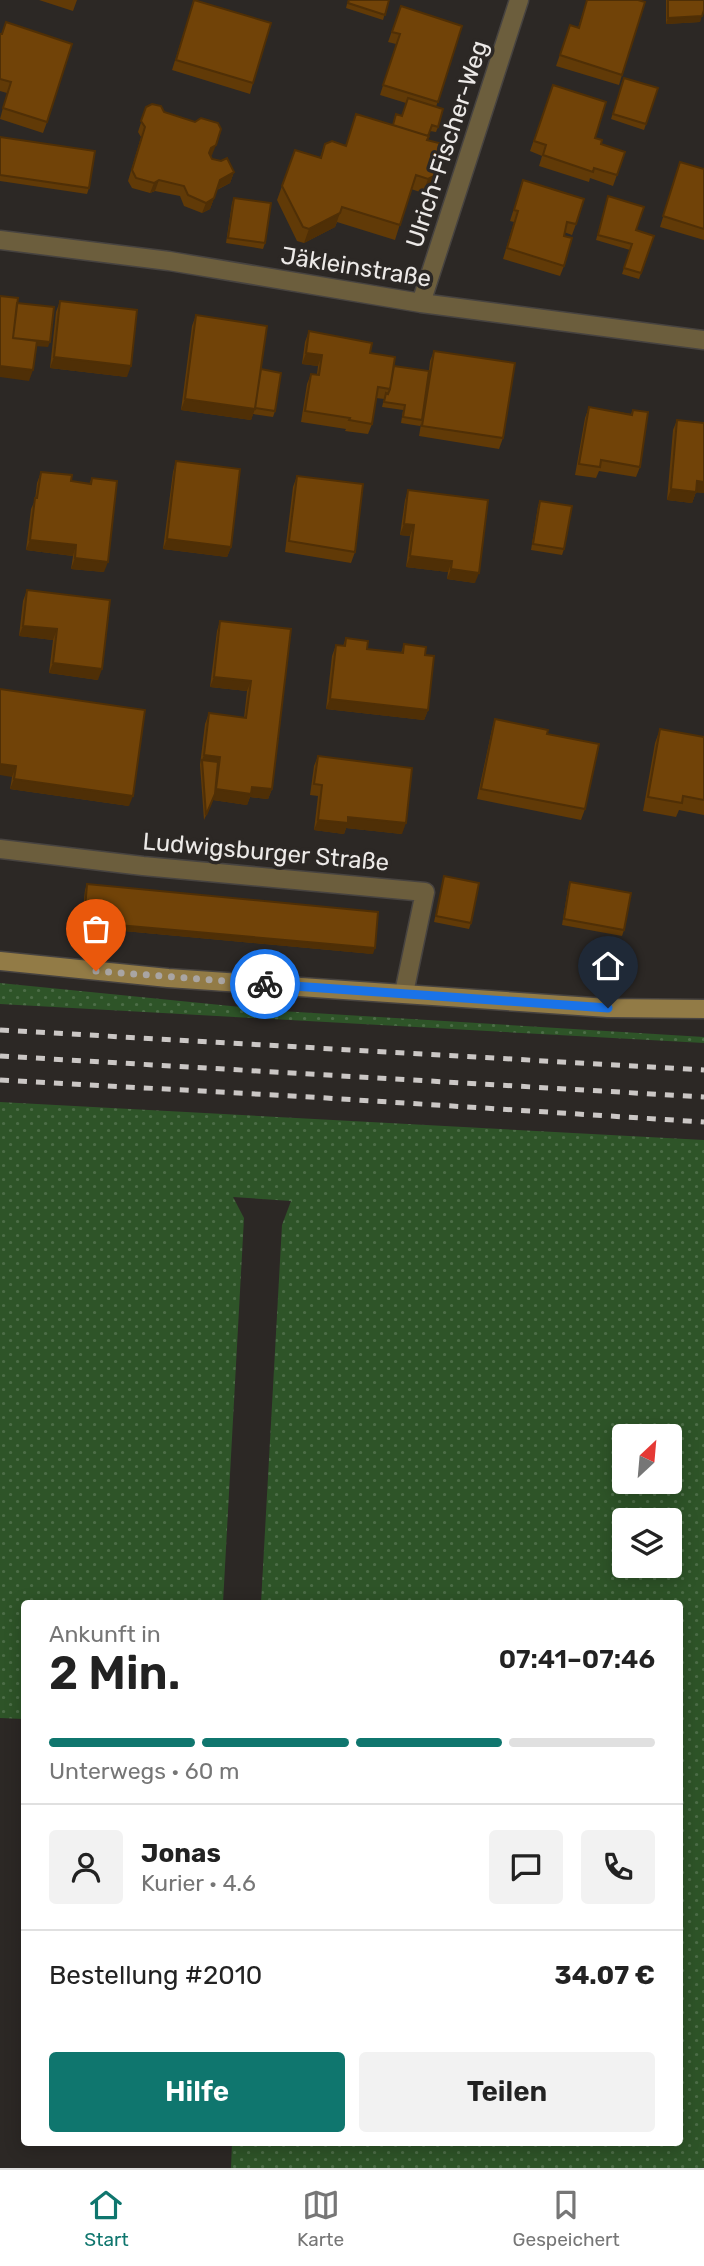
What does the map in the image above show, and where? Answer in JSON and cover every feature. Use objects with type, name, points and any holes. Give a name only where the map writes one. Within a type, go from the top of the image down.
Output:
[{"type":"main road","points":[[0,961],[168,978],[608,1008],[704,1009]]},
{"type":"street","name":"Ulrich-Fischer-Weg","points":[[421,303],[519,0]]},
{"type":"street","name":"Jäkleinstraße","points":[[0,240],[169,261],[421,303],[704,340]]},
{"type":"street","name":"Ludwigsburger Straße","points":[[0,849],[143,866],[425,892],[404,993]]},
{"type":"green space","points":[[0,983],[281,1011],[704,1037],[704,1043],[0,1004]]},
{"type":"green space","points":[[0,1102],[704,1140],[704,2168],[231,2168],[232,2146],[683,2146],[683,1600],[261,1600],[282,1225],[291,1201],[233,1197],[244,1218],[223,1600],[21,1600],[21,1719],[0,1718]]},
{"type":"building","points":[[194,0],[271,23],[253,83],[176,60]]},
{"type":"building","points":[[349,0],[389,0],[385,15],[348,3]]},
{"type":"building","points":[[587,0],[645,2],[622,75],[560,55],[570,25],[579,28]]},
{"type":"building","points":[[668,0],[704,0],[702,16],[668,18]]},
{"type":"building","points":[[401,6],[462,26],[438,102],[383,85],[400,34],[392,32]]},
{"type":"building","points":[[6,22],[72,44],[47,122],[3,108],[11,82],[0,79],[0,34]]},
{"type":"building","points":[[624,78],[658,88],[646,124],[613,114]]},
{"type":"building","points":[[553,85],[606,102],[595,138],[602,140],[601,144],[625,152],[617,175],[594,168],[593,172],[543,155],[546,145],[534,141]]},
{"type":"building","points":[[408,98],[443,109],[438,127],[432,125],[428,136],[393,125],[396,114],[402,116]]},
{"type":"building","points":[[152,104],[161,106],[164,112],[195,122],[201,118],[218,123],[221,129],[216,145],[209,153],[212,159],[221,161],[227,158],[234,172],[220,180],[214,198],[206,203],[188,195],[184,186],[136,178],[132,170],[145,127],[141,121],[146,107]]},
{"type":"building","points":[[356,114],[429,136],[427,140],[439,143],[442,149],[434,176],[428,179],[416,175],[400,225],[342,207],[340,213],[309,229],[303,227],[282,186],[295,150],[321,158],[325,144],[332,141],[346,146]]},
{"type":"building","points":[[0,137],[95,151],[89,188],[0,175]]},
{"type":"building","points":[[680,162],[704,169],[704,229],[663,216]]},
{"type":"building","points":[[523,180],[584,199],[576,224],[567,222],[564,236],[572,238],[564,266],[507,248],[518,211],[514,210]]},
{"type":"building","points":[[608,196],[644,207],[636,230],[654,236],[641,273],[624,268],[632,244],[598,235]]},
{"type":"building","points":[[234,198],[271,203],[265,243],[228,238]]},
{"type":"building","points":[[0,296],[18,298],[13,338],[37,341],[33,370],[0,366]]},
{"type":"building","points":[[60,301],[137,310],[131,366],[54,357]]},
{"type":"building","points":[[17,303],[54,307],[50,342],[13,338]]},
{"type":"building","points":[[196,315],[267,326],[255,409],[185,399]]},
{"type":"building","points":[[309,331],[372,343],[370,353],[395,357],[390,389],[378,387],[372,424],[305,411],[311,374],[319,375],[322,355],[306,353]]},
{"type":"building","points":[[434,351],[515,363],[503,438],[422,426]]},
{"type":"building","points":[[394,366],[429,371],[422,420],[403,417],[405,405],[384,402],[390,389]]},
{"type":"building","points":[[261,369],[281,373],[275,411],[255,408]]},
{"type":"building","points":[[589,407],[632,415],[633,410],[648,412],[640,467],[601,460],[600,467],[579,464]]},
{"type":"building","points":[[677,420],[704,423],[704,482],[697,481],[696,492],[671,489]]},
{"type":"building","points":[[176,461],[240,469],[231,547],[167,539]]},
{"type":"building","points":[[41,472],[72,475],[71,481],[91,484],[92,478],[117,481],[108,562],[75,558],[76,545],[30,540]]},
{"type":"building","points":[[297,476],[363,484],[355,552],[289,541]]},
{"type":"building","points":[[408,490],[488,500],[479,573],[451,569],[452,561],[410,556],[414,525],[404,524]]},
{"type":"building","points":[[540,501],[572,506],[564,549],[533,544]]},
{"type":"building","points":[[27,590],[110,600],[102,669],[53,663],[57,629],[23,626]]},
{"type":"building","points":[[220,621],[291,629],[272,789],[252,787],[251,794],[216,789],[220,757],[204,755],[209,713],[246,718],[251,681],[214,677]]},
{"type":"building","points":[[346,638],[368,641],[367,649],[403,653],[404,644],[426,647],[425,655],[434,656],[428,710],[330,699],[336,645],[345,646]]},
{"type":"building","points":[[0,689],[145,710],[133,796],[14,779],[16,766],[0,764]]},
{"type":"building","points":[[495,719],[548,730],[547,734],[599,744],[585,809],[481,789]]},
{"type":"building","points":[[660,729],[704,737],[704,800],[683,796],[682,803],[648,797]]},
{"type":"building","points":[[318,756],[412,768],[406,823],[348,817],[348,823],[318,820],[322,785],[314,784]]},
{"type":"building","points":[[202,760],[218,762],[215,794],[206,815]]},
{"type":"building","points":[[444,876],[479,883],[471,923],[436,916]]},
{"type":"building","points":[[570,882],[631,893],[624,930],[564,919]]},
{"type":"building","points":[[87,884],[378,912],[375,948],[84,922]]},
{"type":"railway","points":[[0,1030],[704,1070]]},
{"type":"railway","points":[[0,1056],[704,1097]]},
{"type":"railway","points":[[0,1080],[704,1122]]},
{"type":"way so far","points":[[96,971],[265,984]]},
{"type":"route","points":[[265,984],[608,1008]]}]
